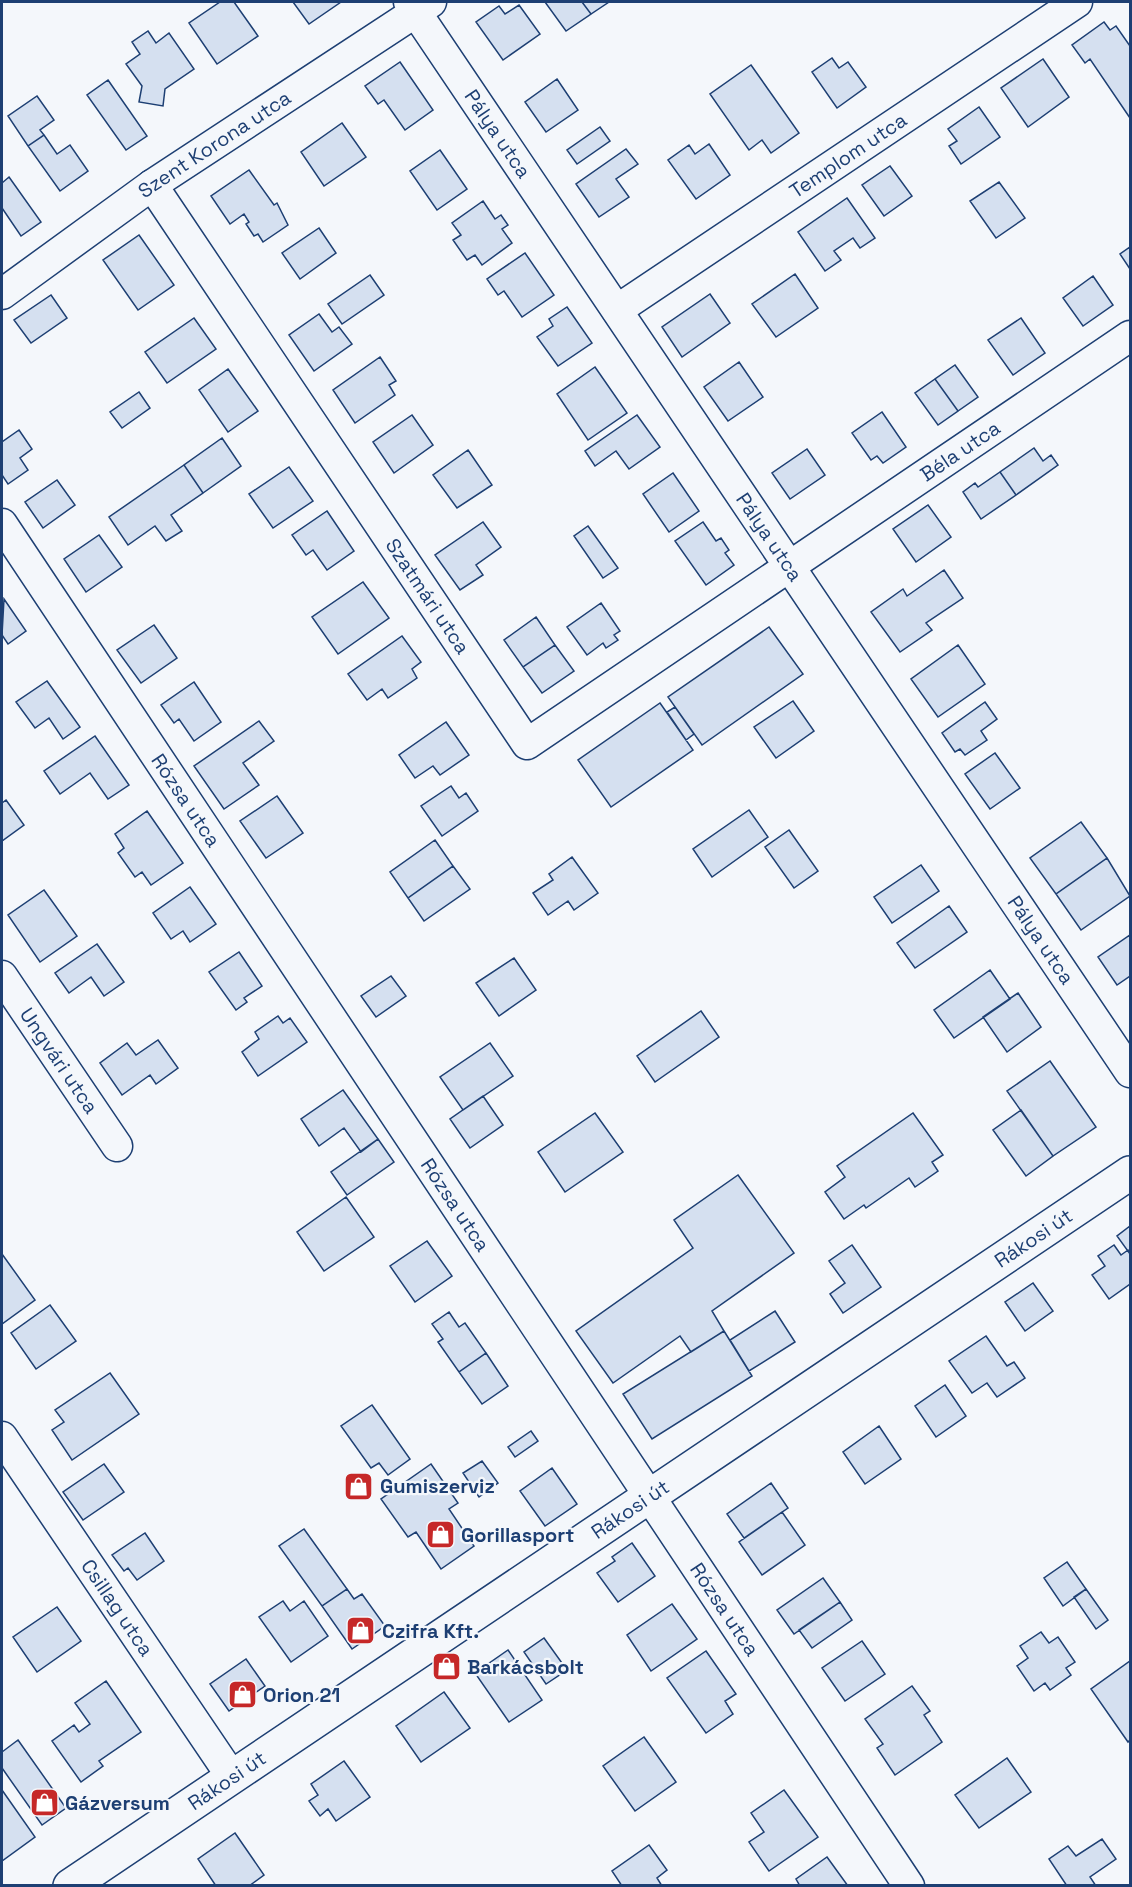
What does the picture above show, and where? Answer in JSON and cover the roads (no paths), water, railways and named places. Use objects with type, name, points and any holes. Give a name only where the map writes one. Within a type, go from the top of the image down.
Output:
[{"type":"main road","name":"Rákosi út","points":[[70,1886],[1131,1173]]},
{"type":"street","name":"Templom utca","points":[[617,309],[1077,2]]},
{"type":"street","name":"Pálya utca","points":[[419,5],[617,309],[1131,1072]]},
{"type":"street","name":"Szent Korona utca","points":[[2,294],[152,185],[419,5]]},
{"type":"street","name":"Szatmári utca","points":[[152,185],[527,744],[791,567]]},
{"type":"street","name":"Béla utca","points":[[791,567],[1131,336]]},
{"type":"street","name":"Rózsa utca","points":[[2,524],[909,1886]]},
{"type":"street","name":"Ungvári utca","points":[[2,976],[117,1146]]},
{"type":"street","name":"Csillag utca","points":[[2,1437],[232,1777]]},
{"type":"place","name":"Gumiszerviz","points":[[359,1486]]},
{"type":"place","name":"Gorillasport","points":[[440,1535]]},
{"type":"place","name":"Czifra Kft.","points":[[361,1631]]},
{"type":"place","name":"Barkácsbolt","points":[[446,1667]]},
{"type":"place","name":"Orion 21","points":[[242,1695]]},
{"type":"place","name":"Gázversum","points":[[44,1803]]}]
